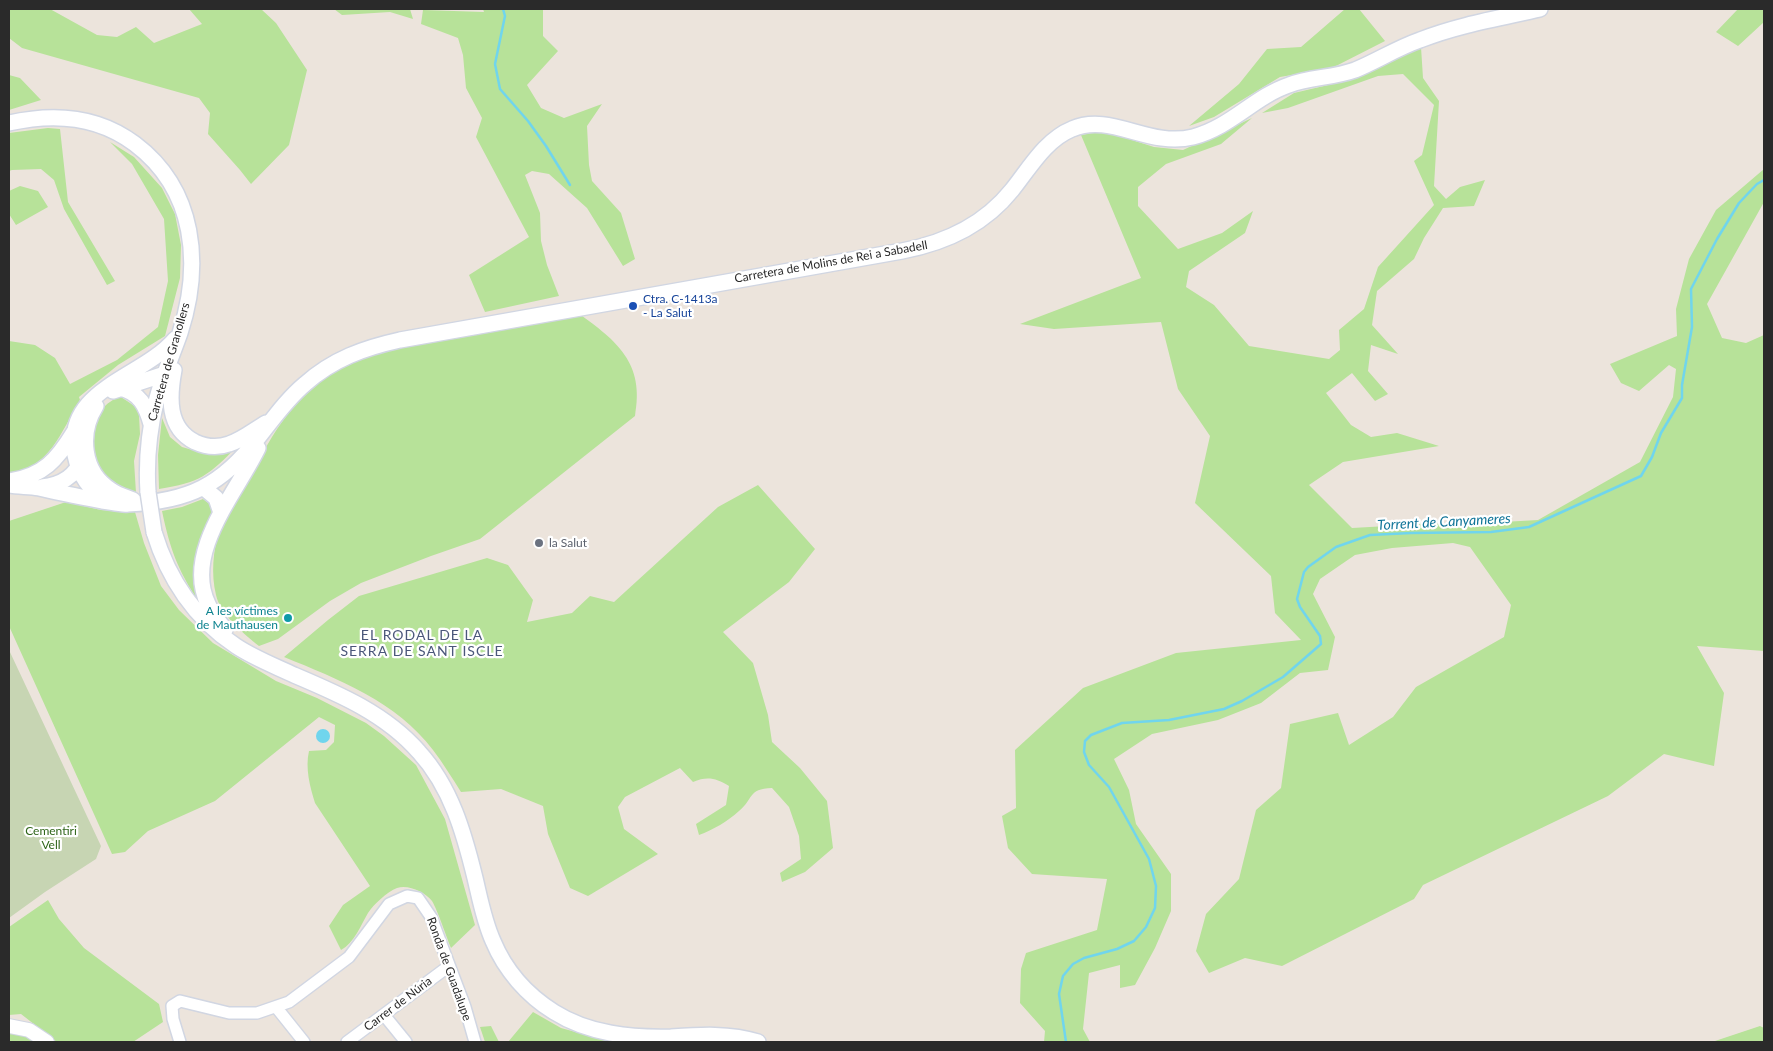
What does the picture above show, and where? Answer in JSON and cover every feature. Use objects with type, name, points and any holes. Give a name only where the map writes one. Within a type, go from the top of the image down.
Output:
[{"type":"main road","name":"Carretera de Molins de Rei a Sabadell","points":[[145,497],[162,501],[204,488],[228,471],[251,448],[288,400],[315,376],[342,358],[365,349],[400,340],[933,244],[960,233],[987,215],[1011,192],[1048,146],[1063,133],[1073,128],[1098,123],[1159,138],[1180,139],[1195,136],[1226,123],[1270,94],[1290,84],[1355,70],[1410,44],[1446,30],[1540,9]]},
{"type":"main road","name":"Carretera de Granollers","points":[[9,123],[40,118],[65,117],[103,126],[130,140],[159,166],[172,185],[187,218],[192,256],[189,294],[179,334],[151,424],[145,497],[154,532],[167,567],[184,596],[204,620],[236,646],[368,710],[394,728],[419,752],[441,782],[456,813],[466,842],[488,927],[498,953],[517,980],[541,1003],[555,1013],[575,1023],[614,1034],[633,1037],[726,1036],[758,1042]]},
{"type":"main road","points":[[179,334],[170,403],[180,432],[188,439],[216,447],[235,441],[272,420]]},
{"type":"main road","points":[[39,480],[74,431],[79,417],[97,394],[155,358],[179,334]]},
{"type":"main road","points":[[9,483],[39,480],[60,484],[79,468],[81,460],[80,443],[88,422],[101,398],[120,388],[165,374]]},
{"type":"main road","points":[[120,388],[132,392],[142,400],[151,424]]},
{"type":"main road","points":[[236,646],[208,605],[204,591],[203,568],[205,553],[220,513],[256,452],[272,420]]},
{"type":"main road","points":[[88,422],[85,434],[87,458],[110,496]]},
{"type":"main road","points":[[74,431],[75,452],[79,468],[88,473],[110,496]]},
{"type":"main road","points":[[39,480],[52,492],[145,497]]},
{"type":"main road","points":[[204,488],[216,498],[220,513]]},
{"type":"street","name":"Ronda de Guadalupe","points":[[276,1006],[289,1002],[349,957],[389,904],[408,896],[418,898],[430,916],[465,1007],[475,1042]]},
{"type":"street","name":"Carrer de Núria","points":[[348,1042],[449,966]]},
{"type":"street","points":[[180,1042],[173,1019],[172,1006],[180,1001],[229,1013],[258,1013],[276,1006],[304,1042]]},
{"type":"street","points":[[384,1015],[406,1042]]},
{"type":"street","points":[[9,1026],[29,1030],[47,1042]]},
{"type":"green space","points":[[9,9],[50,9],[97,35],[117,37],[136,27],[154,43],[202,24],[189,9],[261,9],[276,23],[307,70],[289,145],[251,184],[208,134],[210,113],[199,98],[22,48],[9,38]]},
{"type":"green space","points":[[334,9],[410,9],[413,19],[390,12],[342,15]]},
{"type":"green space","points":[[483,9],[543,9],[543,36],[558,51],[527,85],[541,108],[564,118],[602,104],[587,126],[589,165],[592,181],[621,213],[635,259],[623,266],[587,208],[549,174],[532,171],[525,175],[540,213],[541,241],[547,265],[559,296],[485,312],[469,275],[529,237],[476,137],[482,118],[466,88],[463,55],[458,38],[421,24],[423,10],[484,12]]},
{"type":"green space","points":[[1345,9],[1359,9],[1385,41],[1332,68],[1280,77],[1214,117],[1189,126],[1239,84],[1267,49],[1301,47]]},
{"type":"green space","points":[[1738,9],[1764,9],[1764,22],[1738,46],[1716,32]]},
{"type":"green space","points":[[1421,47],[1423,78],[1439,101],[1434,186],[1446,199],[1460,187],[1485,180],[1474,206],[1443,208],[1424,238],[1414,259],[1377,291],[1372,325],[1398,354],[1371,345],[1368,371],[1388,394],[1375,401],[1352,373],[1326,393],[1351,425],[1371,437],[1397,433],[1439,446],[1343,462],[1309,485],[1352,528],[1538,520],[1640,462],[1673,397],[1676,369],[1669,365],[1639,391],[1621,383],[1610,364],[1677,336],[1676,309],[1689,259],[1716,210],[1764,169],[1764,202],[1707,304],[1722,338],[1746,343],[1764,335],[1764,651],[1697,646],[1724,693],[1714,766],[1664,754],[1608,796],[1423,885],[1414,899],[1282,966],[1245,958],[1209,973],[1196,951],[1206,914],[1239,879],[1256,810],[1281,788],[1290,724],[1338,713],[1349,745],[1393,717],[1416,687],[1504,637],[1511,605],[1470,547],[1453,543],[1392,548],[1355,555],[1320,579],[1313,594],[1335,637],[1328,670],[1300,673],[1261,703],[1218,720],[1152,734],[1114,759],[1129,790],[1136,824],[1171,874],[1171,911],[1155,948],[1135,985],[1120,988],[1120,965],[1089,973],[1083,1029],[1090,1042],[1044,1042],[1045,1031],[1020,1003],[1021,969],[1026,953],[1097,930],[1107,879],[1032,874],[1008,848],[1002,816],[1016,808],[1015,750],[1083,688],[1176,653],[1301,640],[1275,613],[1271,576],[1195,503],[1210,436],[1178,389],[1161,322],[1054,329],[1020,324],[1141,278],[1081,135],[1104,131],[1154,147],[1183,150],[1252,118],[1221,144],[1166,164],[1138,187],[1138,206],[1178,249],[1222,233],[1253,211],[1245,233],[1189,271],[1186,287],[1214,305],[1249,346],[1329,359],[1340,350],[1339,330],[1364,309],[1378,267],[1434,205],[1414,161],[1422,155],[1434,105],[1403,74],[1378,76],[1288,108],[1262,113],[1294,93],[1345,81],[1409,50]]},
{"type":"green space","points":[[9,75],[20,78],[41,100],[9,110]]},
{"type":"green space","points":[[48,128],[60,129],[68,202],[115,281],[107,285],[64,209],[54,180],[41,169],[9,171],[9,133]]},
{"type":"green space","points":[[110,142],[134,157],[162,188],[175,214],[181,245],[180,278],[165,336],[118,365],[79,397],[80,400],[53,447],[34,465],[9,473],[9,341],[35,345],[55,358],[70,384],[117,360],[158,327],[168,281],[164,219],[132,164]]},
{"type":"green space","points":[[20,186],[38,191],[48,207],[16,225],[9,214],[9,191]]},
{"type":"green space","points":[[578,313],[605,333],[625,355],[636,381],[635,416],[480,539],[361,583],[330,601],[278,639],[259,646],[233,623],[218,602],[214,587],[213,563],[219,531],[227,514],[282,421],[307,393],[339,369],[365,357],[424,342]]},
{"type":"green space","points":[[121,397],[136,407],[139,415],[140,434],[134,461],[136,493],[108,478],[101,469],[93,445],[96,420],[110,402]]},
{"type":"green space","points":[[162,418],[170,437],[182,447],[196,451],[217,453],[237,446],[219,464],[203,476],[184,484],[159,489],[158,455]]},
{"type":"green space","points":[[758,485],[815,549],[789,582],[723,632],[753,663],[768,715],[772,742],[800,768],[827,801],[833,848],[805,872],[782,882],[780,873],[801,859],[799,836],[789,807],[772,788],[758,790],[744,807],[730,818],[715,828],[699,835],[696,824],[726,805],[729,786],[711,779],[693,782],[680,768],[625,797],[618,807],[624,829],[658,854],[588,896],[570,888],[548,834],[543,806],[501,789],[461,792],[433,750],[402,718],[384,705],[345,683],[284,657],[359,596],[487,558],[508,565],[533,600],[527,622],[572,613],[590,596],[614,602],[718,507]]},
{"type":"green space","points":[[203,499],[211,505],[211,514],[196,570],[195,586],[198,601],[175,558],[162,511],[182,507]]},
{"type":"green space","points":[[66,502],[101,510],[135,512],[144,543],[161,586],[179,610],[213,643],[276,681],[317,698],[366,723],[384,736],[416,765],[445,819],[475,925],[451,948],[432,901],[416,890],[401,887],[389,892],[374,906],[353,938],[341,950],[329,926],[343,905],[370,886],[315,803],[313,797],[308,771],[309,751],[326,750],[334,742],[335,725],[319,717],[215,801],[148,831],[125,852],[112,854],[9,626],[9,521]]},
{"type":"green space","name":"Cementiri Vell","points":[[9,650],[101,846],[96,859],[9,918]]},
{"type":"green space","points":[[48,900],[59,919],[84,948],[159,1004],[163,1022],[133,1042],[57,1042],[21,1014],[9,1015],[9,927]]},
{"type":"green space","points":[[533,1012],[561,1028],[612,1042],[508,1042]]},
{"type":"green space","points":[[491,1026],[499,1042],[485,1042],[480,1027]]},
{"type":"green space","points":[[1760,1026],[1764,1028],[1764,1042],[1712,1042]]},
{"type":"green space","points":[[16,1033],[39,1042],[9,1042],[9,1034]]},
{"type":"water","points":[[323,729],[328,731],[330,736],[328,741],[323,743],[318,741],[316,736],[318,731]]},
{"type":"waterway","points":[[503,9],[505,16],[495,64],[500,89],[528,121],[570,185]]},
{"type":"waterway","name":"Torrent de Canyameres","points":[[1066,1042],[1059,994],[1063,976],[1073,964],[1084,958],[1117,949],[1134,941],[1146,927],[1155,908],[1156,886],[1149,859],[1109,787],[1089,765],[1084,752],[1085,741],[1091,735],[1122,723],[1169,720],[1224,709],[1242,701],[1283,677],[1321,644],[1320,636],[1300,607],[1297,599],[1304,572],[1336,547],[1370,535],[1491,532],[1529,527],[1641,476],[1652,457],[1661,433],[1682,398],[1682,385],[1692,327],[1691,289],[1717,239],[1739,203],[1757,184],[1764,180]]},
{"type":"place","name":"Ctra. C-1413a - La Salut","points":[[633,306]]},
{"type":"place","name":"la Salut","points":[[539,543]]},
{"type":"place","name":"A les víctimes de Mauthausen","points":[[288,618]]},
{"type":"district","name":"EL RODAL DE LA SERRA DE SANT ISCLE","points":[[422,644]]}]
